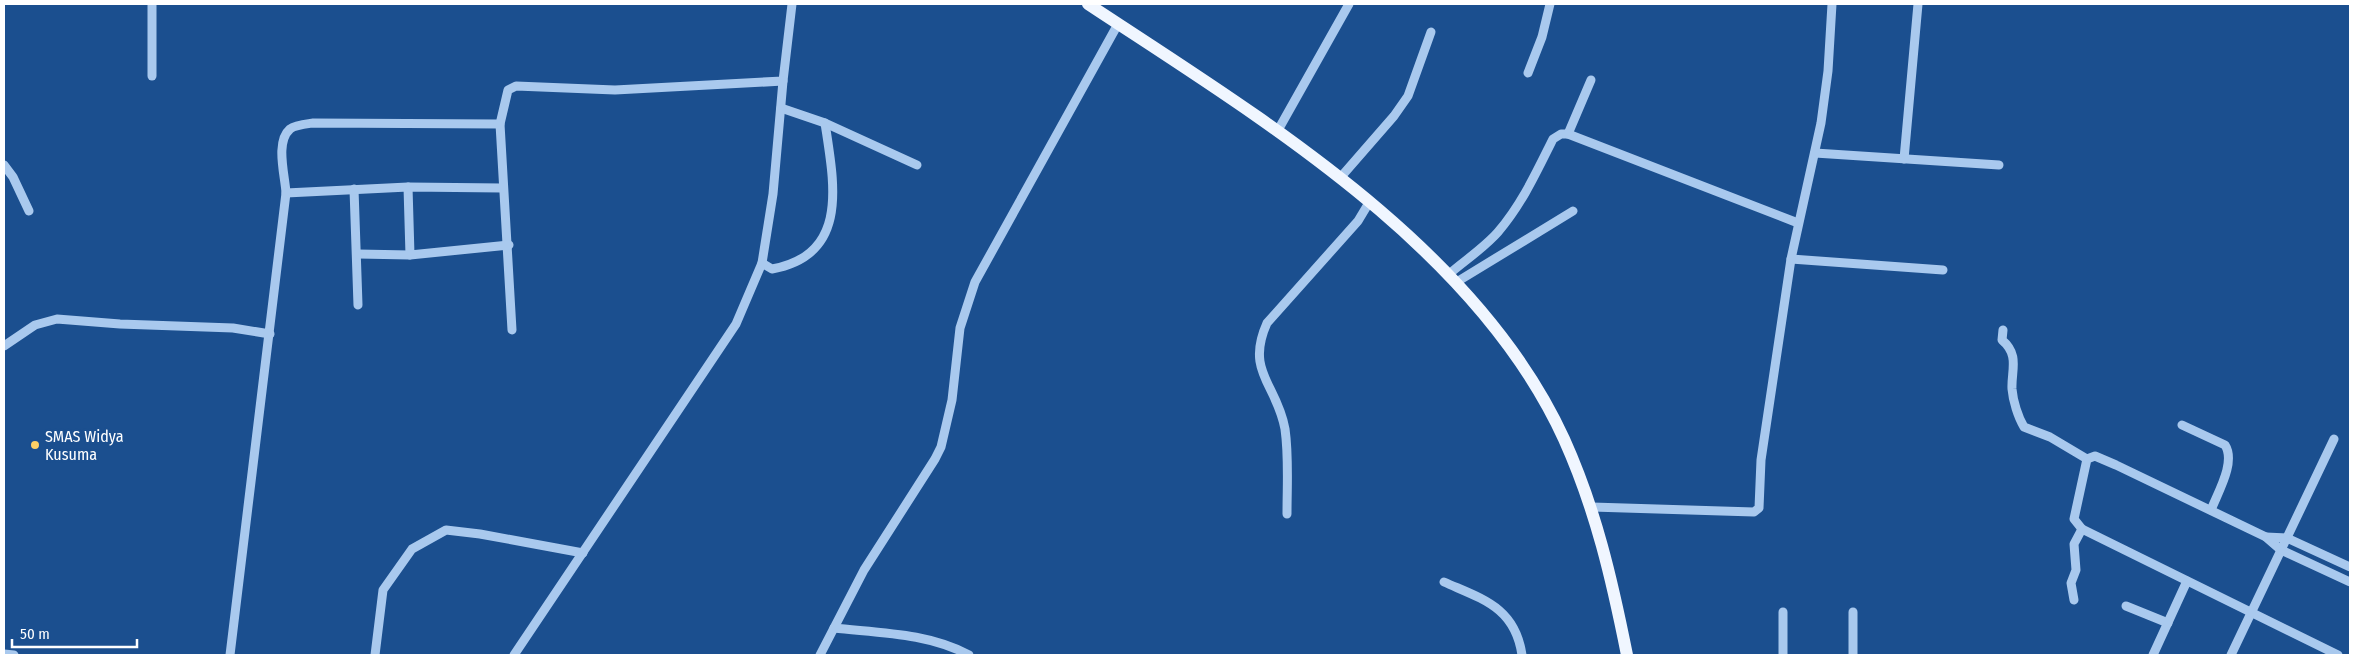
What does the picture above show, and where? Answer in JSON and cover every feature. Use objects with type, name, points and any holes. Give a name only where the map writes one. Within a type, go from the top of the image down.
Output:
[{"type":"main road","points":[[1088,4],[1277,132],[1370,201],[1452,279],[1512,350],[1537,389],[1564,438],[1592,507],[1610,570],[1627,655]]},
{"type":"street","points":[[152,4],[152,76]]},
{"type":"street","points":[[514,655],[736,324],[762,263],[773,194],[792,4]]},
{"type":"street","points":[[1277,132],[1349,4]]},
{"type":"street","points":[[1528,73],[1542,37],[1550,4]]},
{"type":"street","points":[[1592,507],[1754,512],[1759,508],[1761,460],[1791,259],[1815,153],[1828,72],[1832,4]]},
{"type":"street","points":[[1904,159],[1918,4]]},
{"type":"street","points":[[820,655],[864,570],[941,447],[952,400],[960,328],[975,282],[1118,24]]},
{"type":"street","points":[[1340,178],[1394,116],[1408,96],[1431,32]]},
{"type":"street","points":[[1568,134],[1591,80]]},
{"type":"street","points":[[512,330],[508,245],[502,188],[500,124],[508,90],[516,86],[614,90],[783,82]]},
{"type":"street","points":[[781,108],[825,123],[917,165]]},
{"type":"street","points":[[230,655],[286,193],[282,143],[291,128],[312,123],[500,124]]},
{"type":"street","points":[[762,263],[772,269],[794,264],[822,242],[830,222],[833,174],[825,123]]},
{"type":"street","points":[[1452,279],[1496,234],[1524,196],[1553,139],[1561,134],[1568,134],[1798,223]]},
{"type":"street","points":[[1815,153],[1998,165]]},
{"type":"street","points":[[4,165],[13,177],[29,211]]},
{"type":"street","points":[[408,188],[410,255]]},
{"type":"street","points":[[286,193],[354,189],[502,188]]},
{"type":"street","points":[[354,189],[358,254],[358,304]]},
{"type":"street","points":[[1287,514],[1284,428],[1280,407],[1261,370],[1258,354],[1260,340],[1272,317],[1358,221],[1370,201]]},
{"type":"street","points":[[1452,279],[1572,211]]},
{"type":"street","points":[[358,254],[410,255],[508,245]]},
{"type":"street","points":[[1791,259],[1943,270]]},
{"type":"street","points":[[4,346],[35,325],[57,319],[120,324],[233,328],[270,334]]},
{"type":"street","points":[[2003,330],[2002,340],[2006,344],[2014,362],[2012,389],[2018,415],[2024,427],[2050,437],[2087,459]]},
{"type":"street","points":[[2182,425],[2225,445],[2229,451],[2229,461],[2211,510]]},
{"type":"street","points":[[2231,655],[2334,439]]},
{"type":"street","points":[[2087,459],[2095,456],[2107,460],[2266,537],[2281,550],[2350,582]]},
{"type":"street","points":[[2087,459],[2074,519],[2082,529],[2338,655]]},
{"type":"street","points":[[2074,600],[2071,582],[2076,570],[2074,544],[2082,529]]},
{"type":"street","points":[[375,655],[383,590],[412,549],[446,530],[480,534],[583,553]]},
{"type":"street","points":[[2266,537],[2287,538],[2350,567]]},
{"type":"street","points":[[2153,655],[2187,581]]},
{"type":"street","points":[[1444,582],[1494,605],[1511,623],[1520,644],[1522,655]]},
{"type":"street","points":[[2126,606],[2168,623]]},
{"type":"street","points":[[1783,612],[1783,655]]},
{"type":"street","points":[[1853,612],[1853,655]]},
{"type":"street","points":[[834,628],[943,642],[970,655]]},
{"type":"street","points":[[4,654],[14,655]]},
{"type":"place","name":"SMAS Widya Kusuma","points":[[35,445]]}]
